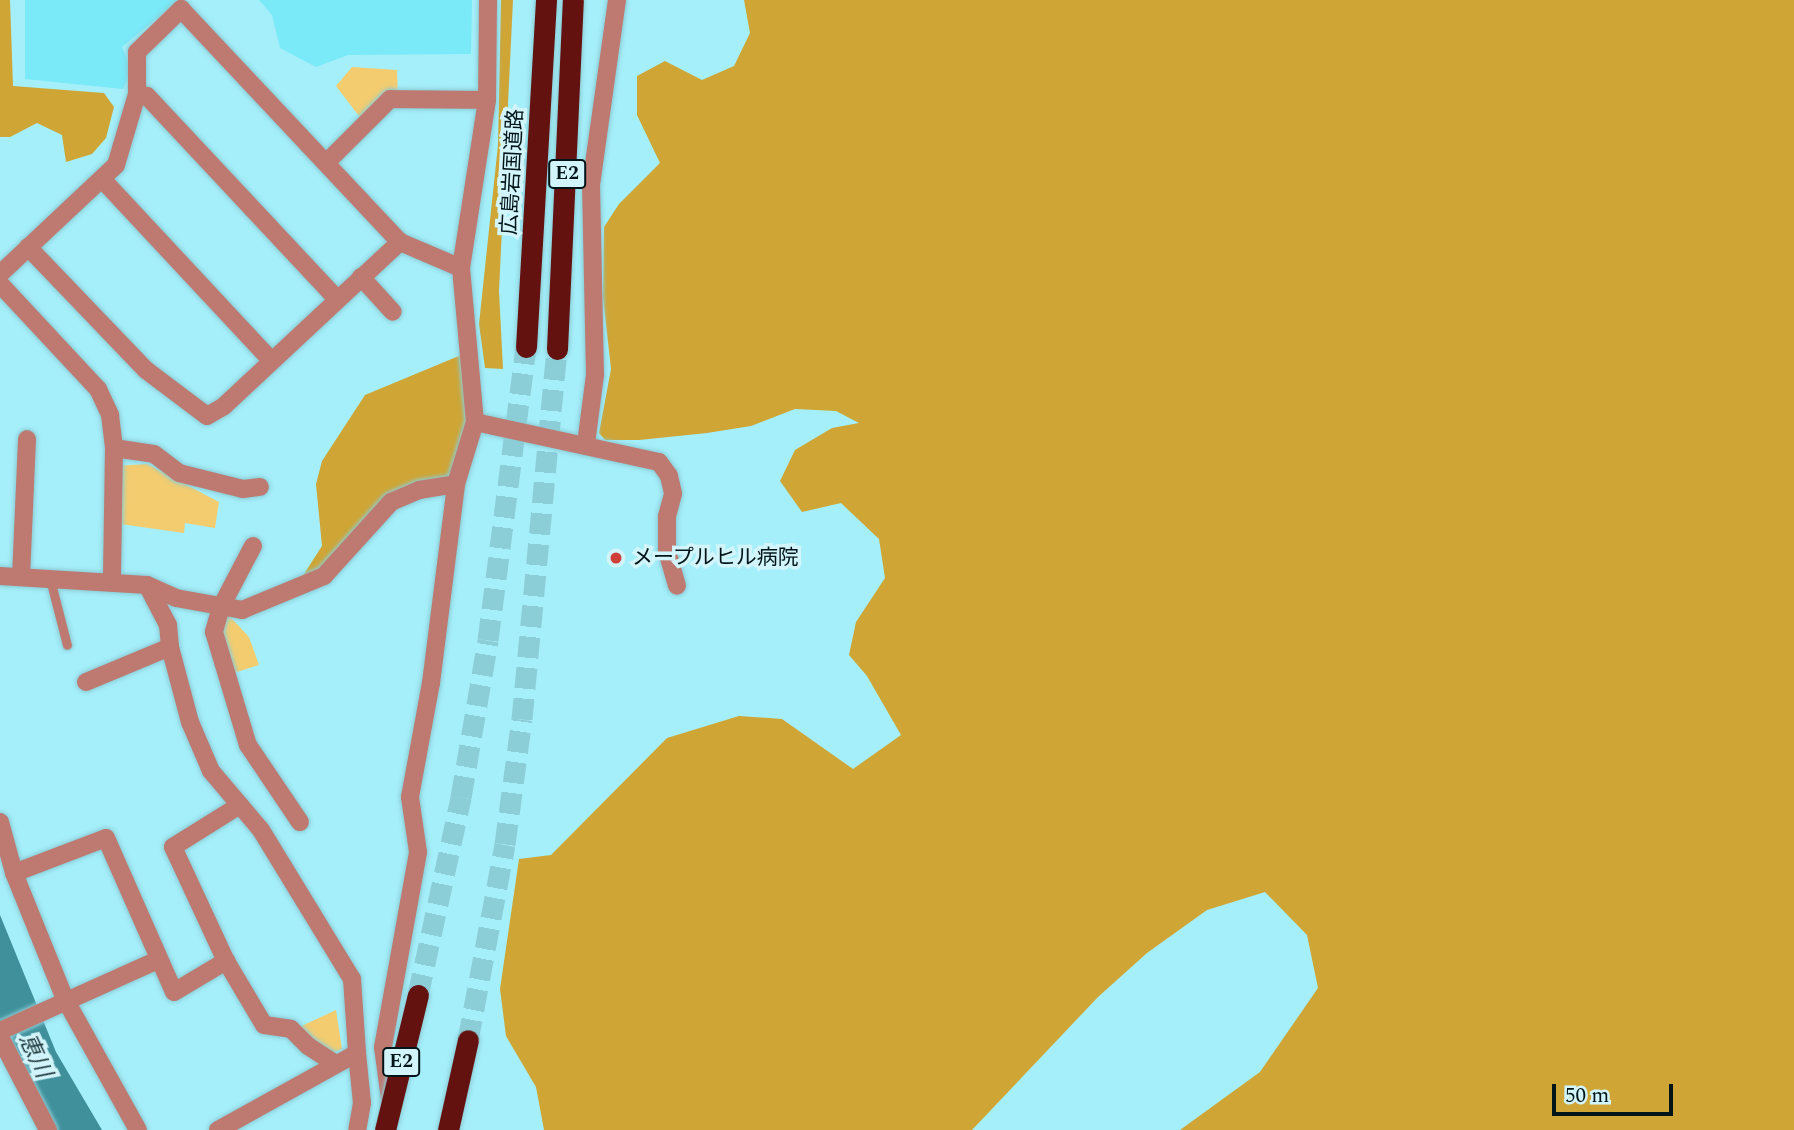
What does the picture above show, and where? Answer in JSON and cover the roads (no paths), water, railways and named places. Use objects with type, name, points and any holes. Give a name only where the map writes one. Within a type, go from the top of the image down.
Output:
[{"type":"highway","name":"広島岩国道路","points":[[526,347],[546,0]]},
{"type":"highway","name":"E2","points":[[557,349],[573,0]]},
{"type":"highway","name":"E2","points":[[385,1130],[418,995]]},
{"type":"highway","points":[[448,1130],[468,1040]]},
{"type":"street","points":[[394,1130],[383,1047],[418,852],[410,797],[431,683],[456,484],[475,422],[461,268],[488,100],[488,0]]},
{"type":"street","points":[[586,444],[595,375],[591,185],[617,0]]},
{"type":"street","points":[[0,274],[116,165],[138,94],[137,52],[181,9],[328,161],[400,242],[461,268]]},
{"type":"street","points":[[138,94],[147,96],[337,299]]},
{"type":"street","points":[[328,161],[390,99],[488,100]]},
{"type":"street","points":[[102,179],[271,360]]},
{"type":"street","points":[[28,247],[146,370],[207,416],[224,406],[400,242]]},
{"type":"street","points":[[361,277],[393,312]]},
{"type":"street","points":[[0,284],[98,389],[110,415],[114,448],[112,582]]},
{"type":"street","points":[[475,422],[659,462],[669,476],[673,494],[667,517],[667,551],[677,586]]},
{"type":"street","points":[[21,577],[27,439]]},
{"type":"street","points":[[114,448],[154,454],[179,473],[243,489],[260,488]]},
{"type":"street","points":[[0,576],[147,585],[176,598],[242,610],[324,576],[391,502],[418,490],[456,484]]},
{"type":"street","points":[[253,546],[221,607],[214,632],[248,745],[300,822]]},
{"type":"street","points":[[147,585],[168,625],[170,647],[190,722],[211,771],[240,805],[352,979],[362,1103],[357,1130]]},
{"type":"street","points":[[86,681],[170,647]]},
{"type":"street","points":[[240,805],[173,847],[226,961],[264,1025],[291,1029],[308,1046],[336,1064]]},
{"type":"street","points":[[0,822],[57,1003],[138,1130]]},
{"type":"street","points":[[14,873],[106,838],[174,992],[226,961]]},
{"type":"street","points":[[48,1130],[0,1033],[57,1003],[158,960]]},
{"type":"street","points":[[218,1130],[357,1053]]},
{"type":"lane","points":[[50,579],[67,645]]},
{"type":"water","name":"恵川","points":[[0,915],[56,1052],[102,1130],[49,1130],[0,1023]]},
{"type":"tunnel","points":[[418,995],[461,797],[488,640],[526,347]]},
{"type":"tunnel","points":[[468,1040],[505,844],[522,719],[557,349]]},
{"type":"place","name":"メープルヒル病院","points":[[616,558]]}]
